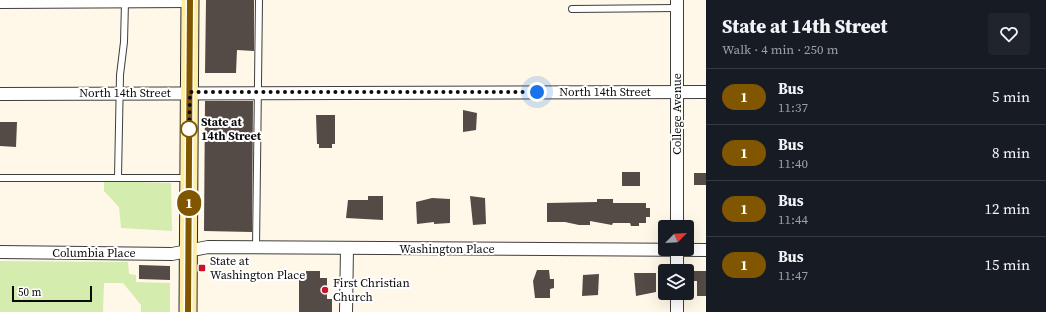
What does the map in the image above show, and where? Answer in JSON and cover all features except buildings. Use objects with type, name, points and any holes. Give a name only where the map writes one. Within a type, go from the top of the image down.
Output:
[{"type":"main road","points":[[188,312],[190,0]]},
{"type":"street","points":[[6,2],[125,2],[190,0]]},
{"type":"street","name":"College Avenue","points":[[677,4],[677,220]]},
{"type":"street","name":"North 14th Street","points":[[0,94],[190,92],[706,92]]},
{"type":"street","name":"Washington Place","points":[[189,251],[208,247],[658,250]]},
{"type":"street","points":[[346,312],[347,248]]},
{"type":"street","name":"Washington Place","points":[[694,250],[706,250]]},
{"type":"street","name":"Columbia Place","points":[[0,252],[172,254],[189,251]]},
{"type":"street","points":[[677,300],[677,312]]},
{"type":"lane","points":[[256,248],[259,0]]},
{"type":"lane","points":[[118,177],[120,75],[124,42],[125,2]]},
{"type":"lane","points":[[572,8],[677,4]]},
{"type":"lane","points":[[0,178],[189,178]]},
{"type":"green space","points":[[104,181],[171,183],[172,231],[121,228],[119,207],[104,191]]},
{"type":"green space","points":[[0,261],[128,262],[129,274],[136,275],[136,282],[170,283],[170,312],[141,312],[141,305],[123,283],[104,283],[103,312],[0,312]]},
{"type":"bus line","name":"1","points":[[188,312],[190,0]]},
{"type":"place","name":"State at 14th Street","points":[[189,129]]},
{"type":"place","name":"State at Washington Place","points":[[202,268]]},
{"type":"place","name":"First Christian Church","points":[[325,290]]},
{"type":"route","points":[[189,129],[189,135],[190,92],[537,92]]}]
